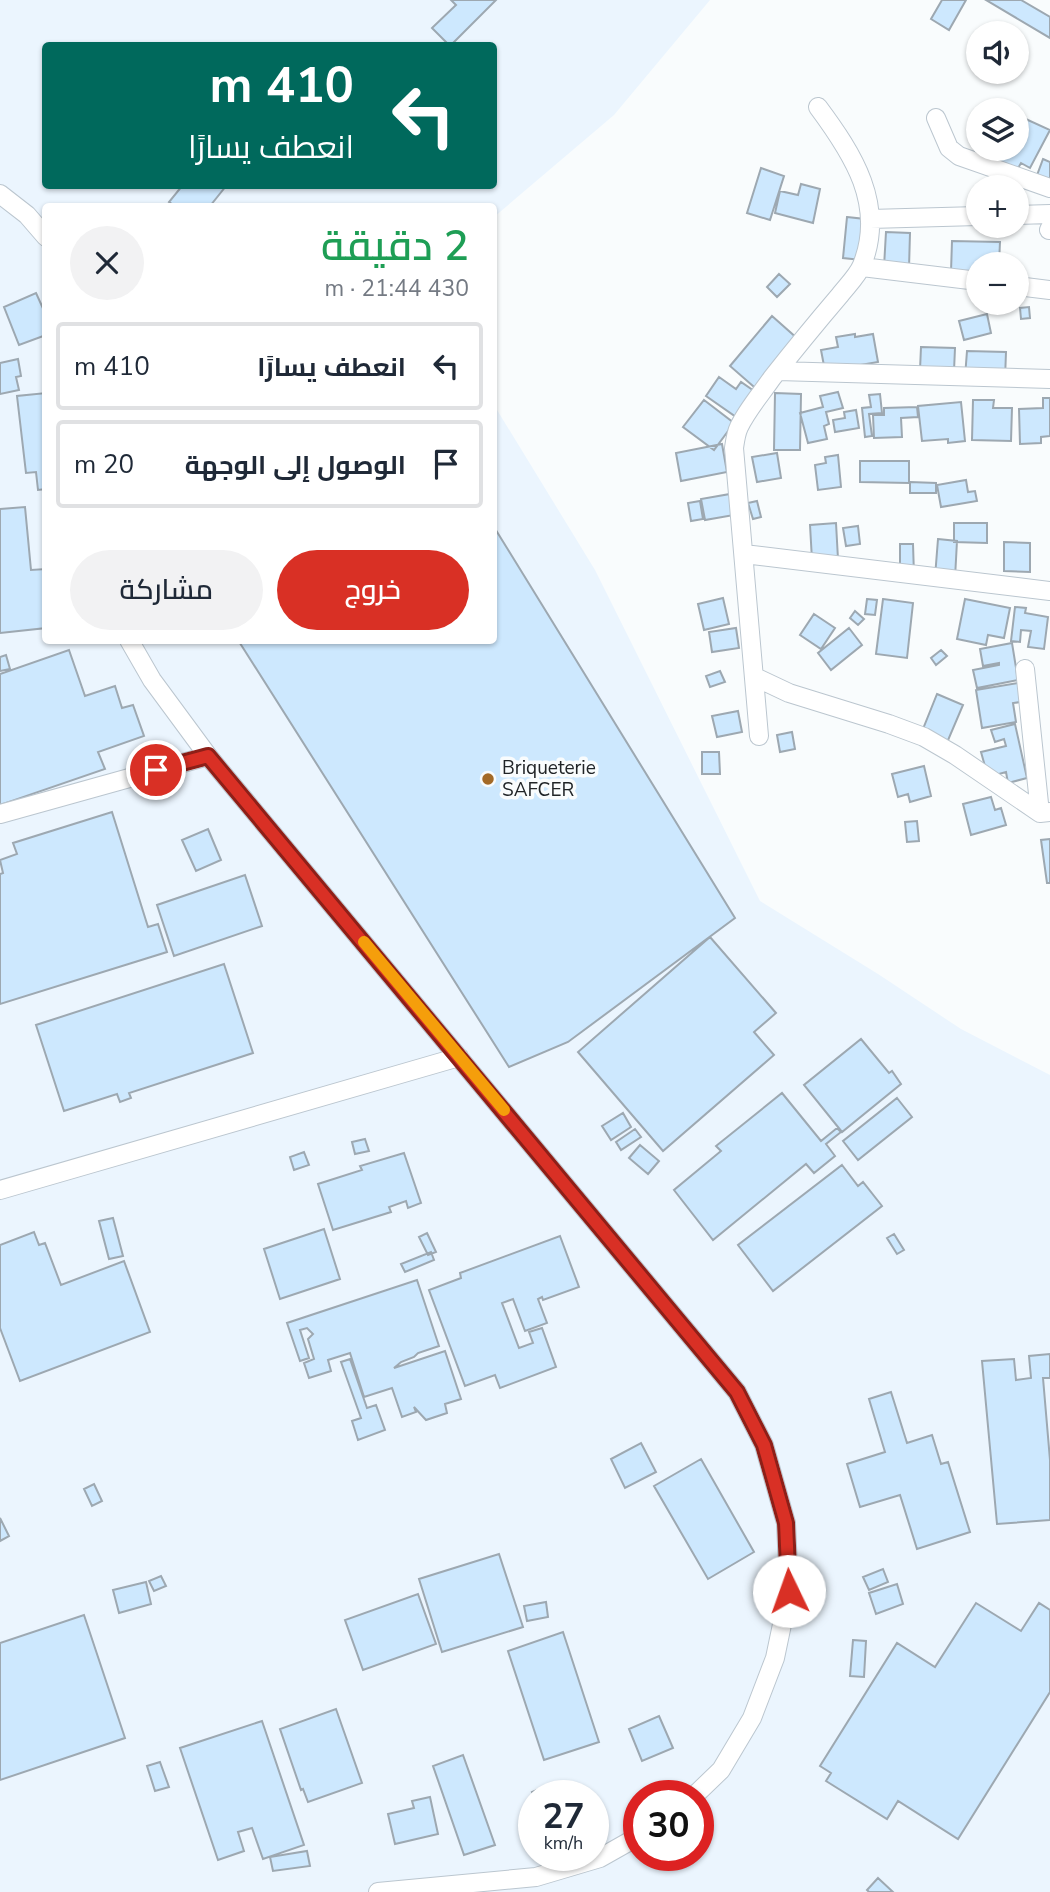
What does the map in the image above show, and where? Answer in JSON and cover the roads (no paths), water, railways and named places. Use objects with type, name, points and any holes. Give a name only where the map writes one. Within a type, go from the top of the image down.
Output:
[{"type":"street","points":[[759,736],[734,448],[738,429],[778,371],[862,267],[871,213],[867,192],[856,167],[840,136],[818,107]]},
{"type":"street","points":[[936,118],[949,148],[959,156],[1050,188]]},
{"type":"street","points":[[0,194],[27,215],[42,232]]},
{"type":"street","points":[[1029,215],[1050,214]]},
{"type":"street","points":[[870,219],[966,216]]},
{"type":"street","points":[[862,267],[966,280]]},
{"type":"street","points":[[1029,287],[1050,290]]},
{"type":"street","points":[[778,371],[1050,379]]},
{"type":"street","points":[[744,554],[1050,591]]},
{"type":"street","points":[[131,644],[152,680],[208,756],[737,1392],[764,1445],[786,1523],[789,1591],[775,1658],[752,1718],[721,1770],[711,1780]]},
{"type":"street","points":[[1025,669],[1045,812]]},
{"type":"street","points":[[755,677],[789,693],[924,737],[1045,812]]},
{"type":"street","points":[[0,814],[208,756]]},
{"type":"street","points":[[0,1190],[459,1057]]},
{"type":"street","points":[[378,1892],[536,1877],[600,1858],[623,1845]]},
{"type":"place","name":"Briqueterie SAFCER","points":[[488,779]]}]
